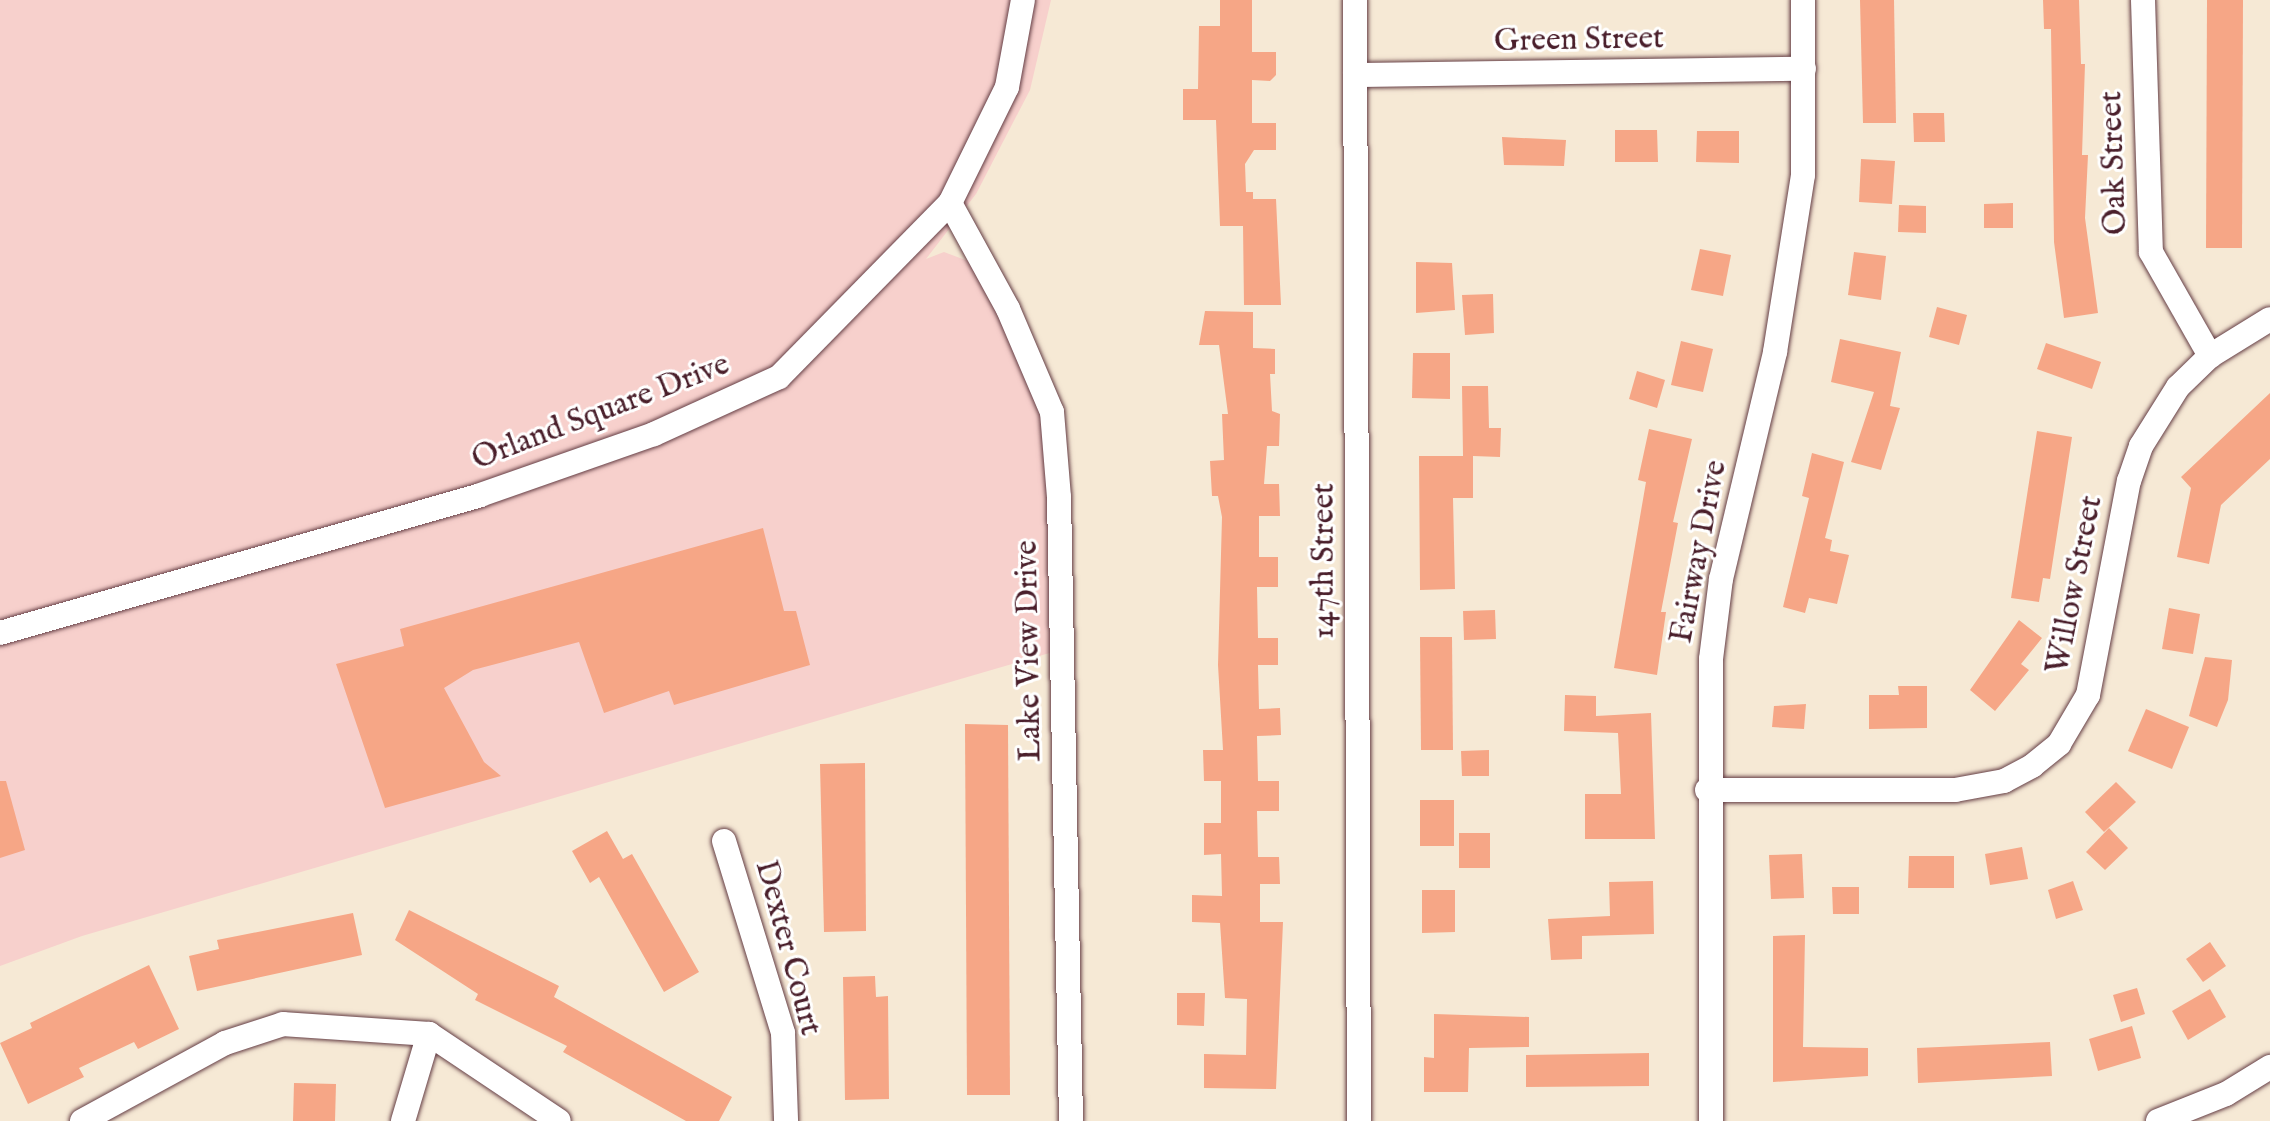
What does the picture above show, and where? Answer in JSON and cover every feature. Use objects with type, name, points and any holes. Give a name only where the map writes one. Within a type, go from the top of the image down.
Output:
[{"type":"street","name":"Orland Square Drive","points":[[0,633],[480,495],[710,409],[779,377],[950,203],[1007,87],[1023,0]]},
{"type":"street","name":"147th Street","points":[[1355,0],[1359,1121]]},
{"type":"street","name":"Fairway Drive","points":[[1711,1121],[1707,790],[1711,659],[1721,579],[1775,352],[1803,175],[1803,0]]},
{"type":"street","name":"Oak Street","points":[[2143,0],[2145,176],[2151,252],[2210,356]]},
{"type":"street","name":"Green Street","points":[[1355,75],[1804,69]]},
{"type":"street","name":"Lake View Drive","points":[[950,203],[1008,309],[1052,412],[1059,497],[1071,1121]]},
{"type":"street","name":"Willow Street","points":[[1707,790],[1978,788],[2032,766],[2059,744],[2088,695],[2095,672],[2129,481],[2141,446],[2178,387],[2210,356],[2270,319]]},
{"type":"street","name":"Dexter Court","points":[[724,841],[783,1033],[786,1121]]},
{"type":"street","points":[[82,1121],[225,1043],[283,1024],[429,1034],[559,1121]]},
{"type":"street","points":[[403,1121],[429,1034]]},
{"type":"street","points":[[2158,1121],[2226,1094],[2270,1067]]},
{"type":"shaded area","points":[[0,0],[1051,0],[1030,90],[976,194],[926,259],[944,252],[968,261],[987,283],[1034,385],[1048,452],[1053,652],[82,936],[0,966]]},
{"type":"building","points":[[1220,0],[1252,0],[1252,52],[1276,52],[1276,75],[1270,81],[1252,80],[1252,123],[1276,123],[1276,150],[1254,150],[1245,164],[1246,192],[1253,192],[1253,199],[1276,199],[1281,305],[1244,305],[1243,226],[1220,226],[1216,120],[1183,120],[1183,89],[1198,89],[1199,26],[1220,26]]},
{"type":"building","points":[[1860,0],[1894,0],[1896,123],[1863,123]]},
{"type":"building","points":[[2043,0],[2079,0],[2081,64],[2085,64],[2082,155],[2088,155],[2085,218],[2098,313],[2064,318],[2054,242],[2051,29],[2044,29]]},
{"type":"building","points":[[2207,0],[2243,0],[2242,248],[2206,248]]},
{"type":"building","points":[[1913,113],[1944,113],[1945,142],[1914,142]]},
{"type":"building","points":[[1615,130],[1657,130],[1658,162],[1615,162]]},
{"type":"building","points":[[1697,131],[1739,131],[1739,163],[1696,162]]},
{"type":"building","points":[[1502,137],[1566,140],[1564,166],[1504,165]]},
{"type":"building","points":[[1861,159],[1895,161],[1892,204],[1859,202]]},
{"type":"building","points":[[2013,203],[2013,228],[1984,228],[1984,204]]},
{"type":"building","points":[[1899,205],[1926,206],[1926,233],[1898,232]]},
{"type":"building","points":[[1700,249],[1731,255],[1723,296],[1691,290]]},
{"type":"building","points":[[1854,252],[1886,256],[1881,300],[1848,295]]},
{"type":"building","points":[[1416,262],[1452,263],[1455,310],[1416,313]]},
{"type":"building","points":[[1493,294],[1494,333],[1465,335],[1462,295]]},
{"type":"building","points":[[1937,307],[1967,315],[1959,345],[1929,337]]},
{"type":"building","points":[[1205,311],[1253,312],[1253,348],[1275,349],[1275,374],[1270,374],[1272,411],[1280,414],[1279,446],[1267,446],[1264,484],[1279,484],[1280,516],[1259,516],[1259,557],[1278,557],[1278,587],[1257,587],[1258,638],[1278,638],[1278,665],[1258,665],[1259,709],[1280,708],[1281,735],[1257,736],[1258,781],[1279,781],[1279,811],[1257,811],[1258,857],[1279,857],[1280,884],[1260,884],[1260,922],[1283,922],[1276,1089],[1204,1088],[1204,1054],[1246,1055],[1247,999],[1225,998],[1220,923],[1192,922],[1192,895],[1222,896],[1221,854],[1204,855],[1204,823],[1221,823],[1221,781],[1204,781],[1203,750],[1223,750],[1218,665],[1222,517],[1218,496],[1212,496],[1210,461],[1224,460],[1222,414],[1228,414],[1219,345],[1199,345]]},
{"type":"building","points":[[1840,339],[1901,352],[1890,406],[1900,408],[1881,470],[1851,462],[1874,392],[1831,382]]},
{"type":"building","points":[[1681,341],[1713,349],[1703,392],[1671,385]]},
{"type":"building","points":[[2046,343],[2101,362],[2092,389],[2037,369]]},
{"type":"building","points":[[1413,353],[1450,353],[1450,399],[1412,398]]},
{"type":"building","points":[[1637,371],[1665,380],[1657,408],[1629,399]]},
{"type":"building","points":[[1462,386],[1488,386],[1489,428],[1501,428],[1500,457],[1473,456],[1473,498],[1453,498],[1455,589],[1420,590],[1419,456],[1463,456]]},
{"type":"building","points":[[2270,393],[2270,459],[2221,505],[2209,564],[2177,557],[2191,488],[2181,477]]},
{"type":"building","points":[[1649,429],[1692,439],[1673,522],[1678,523],[1661,612],[1666,612],[1657,675],[1614,668],[1646,482],[1638,480]]},
{"type":"building","points":[[2037,431],[2072,437],[2050,579],[2043,578],[2039,602],[2011,598]]},
{"type":"building","points":[[1812,453],[1844,462],[1825,538],[1832,540],[1830,551],[1849,555],[1837,604],[1809,598],[1805,613],[1783,607],[1809,498],[1802,496]]},
{"type":"building","points":[[763,528],[784,611],[796,611],[810,665],[674,705],[669,691],[604,713],[579,642],[473,670],[444,688],[484,762],[501,776],[385,808],[336,664],[404,646],[400,629]]},
{"type":"building","points":[[2169,608],[2200,614],[2193,654],[2162,649]]},
{"type":"building","points":[[1495,610],[1496,639],[1464,640],[1463,611]]},
{"type":"building","points":[[2019,620],[2042,638],[2021,664],[2029,670],[1995,711],[1970,690]]},
{"type":"building","points":[[1420,637],[1452,637],[1453,750],[1421,750]]},
{"type":"building","points":[[2205,657],[2232,660],[2228,700],[2217,727],[2189,716]]},
{"type":"building","points":[[1898,686],[1927,686],[1927,728],[1869,729],[1869,695],[1899,695]]},
{"type":"building","points":[[1565,695],[1596,696],[1596,716],[1651,713],[1655,839],[1585,839],[1585,794],[1621,794],[1618,733],[1564,731]]},
{"type":"building","points":[[1806,704],[1804,729],[1772,727],[1774,706]]},
{"type":"building","points":[[2146,709],[2189,727],[2172,769],[2128,751]]},
{"type":"building","points":[[965,724],[1008,725],[1010,1095],[967,1095]]},
{"type":"building","points":[[1489,750],[1489,776],[1462,776],[1461,751]]},
{"type":"building","points":[[865,763],[866,931],[824,932],[820,764]]},
{"type":"building","points":[[0,781],[6,781],[25,850],[0,858]]},
{"type":"building","points":[[2116,782],[2136,802],[2104,832],[2085,812]]},
{"type":"building","points":[[1420,800],[1454,800],[1454,846],[1420,846]]},
{"type":"building","points":[[2109,828],[2128,848],[2105,870],[2086,852]]},
{"type":"building","points":[[607,831],[623,859],[632,854],[699,972],[664,992],[599,877],[590,883],[572,851]]},
{"type":"building","points":[[1459,833],[1490,833],[1490,868],[1459,868]]},
{"type":"building","points":[[2022,847],[2028,879],[1990,885],[1985,854]]},
{"type":"building","points":[[1802,854],[1804,898],[1771,899],[1769,855]]},
{"type":"building","points":[[1909,856],[1954,856],[1954,888],[1908,888]]},
{"type":"building","points":[[1653,881],[1654,934],[1582,936],[1582,959],[1551,960],[1548,919],[1610,916],[1609,882]]},
{"type":"building","points":[[2073,881],[2083,910],[2056,919],[2048,890]]},
{"type":"building","points":[[1832,887],[1859,887],[1859,914],[1833,914]]},
{"type":"building","points":[[1422,890],[1455,890],[1455,932],[1422,933]]},
{"type":"building","points":[[409,910],[559,986],[554,997],[732,1097],[719,1121],[686,1121],[563,1052],[567,1046],[475,1000],[478,994],[395,940]]},
{"type":"building","points":[[353,913],[362,955],[197,991],[189,956],[219,949],[217,940]]},
{"type":"building","points":[[1805,935],[1803,1047],[1868,1048],[1868,1076],[1773,1082],[1773,936]]},
{"type":"building","points":[[2210,942],[2226,966],[2203,982],[2186,959]]},
{"type":"building","points":[[149,965],[179,1029],[138,1049],[134,1042],[79,1068],[84,1077],[28,1104],[0,1043],[32,1028],[30,1023]]},
{"type":"building","points":[[875,976],[876,997],[888,996],[889,1099],[845,1100],[843,977]]},
{"type":"building","points":[[2137,988],[2145,1014],[2121,1022],[2113,995]]},
{"type":"building","points":[[2210,989],[2226,1017],[2188,1040],[2172,1011]]},
{"type":"building","points":[[1177,993],[1205,993],[1204,1026],[1177,1025]]},
{"type":"building","points":[[1434,1014],[1529,1017],[1529,1047],[1469,1048],[1468,1092],[1424,1092],[1424,1057],[1434,1058]]},
{"type":"building","points":[[2132,1026],[2141,1058],[2098,1071],[2089,1039]]},
{"type":"building","points":[[2050,1042],[2052,1076],[1918,1083],[1917,1048]]},
{"type":"building","points":[[1649,1053],[1649,1086],[1526,1087],[1526,1055]]},
{"type":"building","points":[[294,1083],[336,1084],[335,1121],[293,1121]]}]
